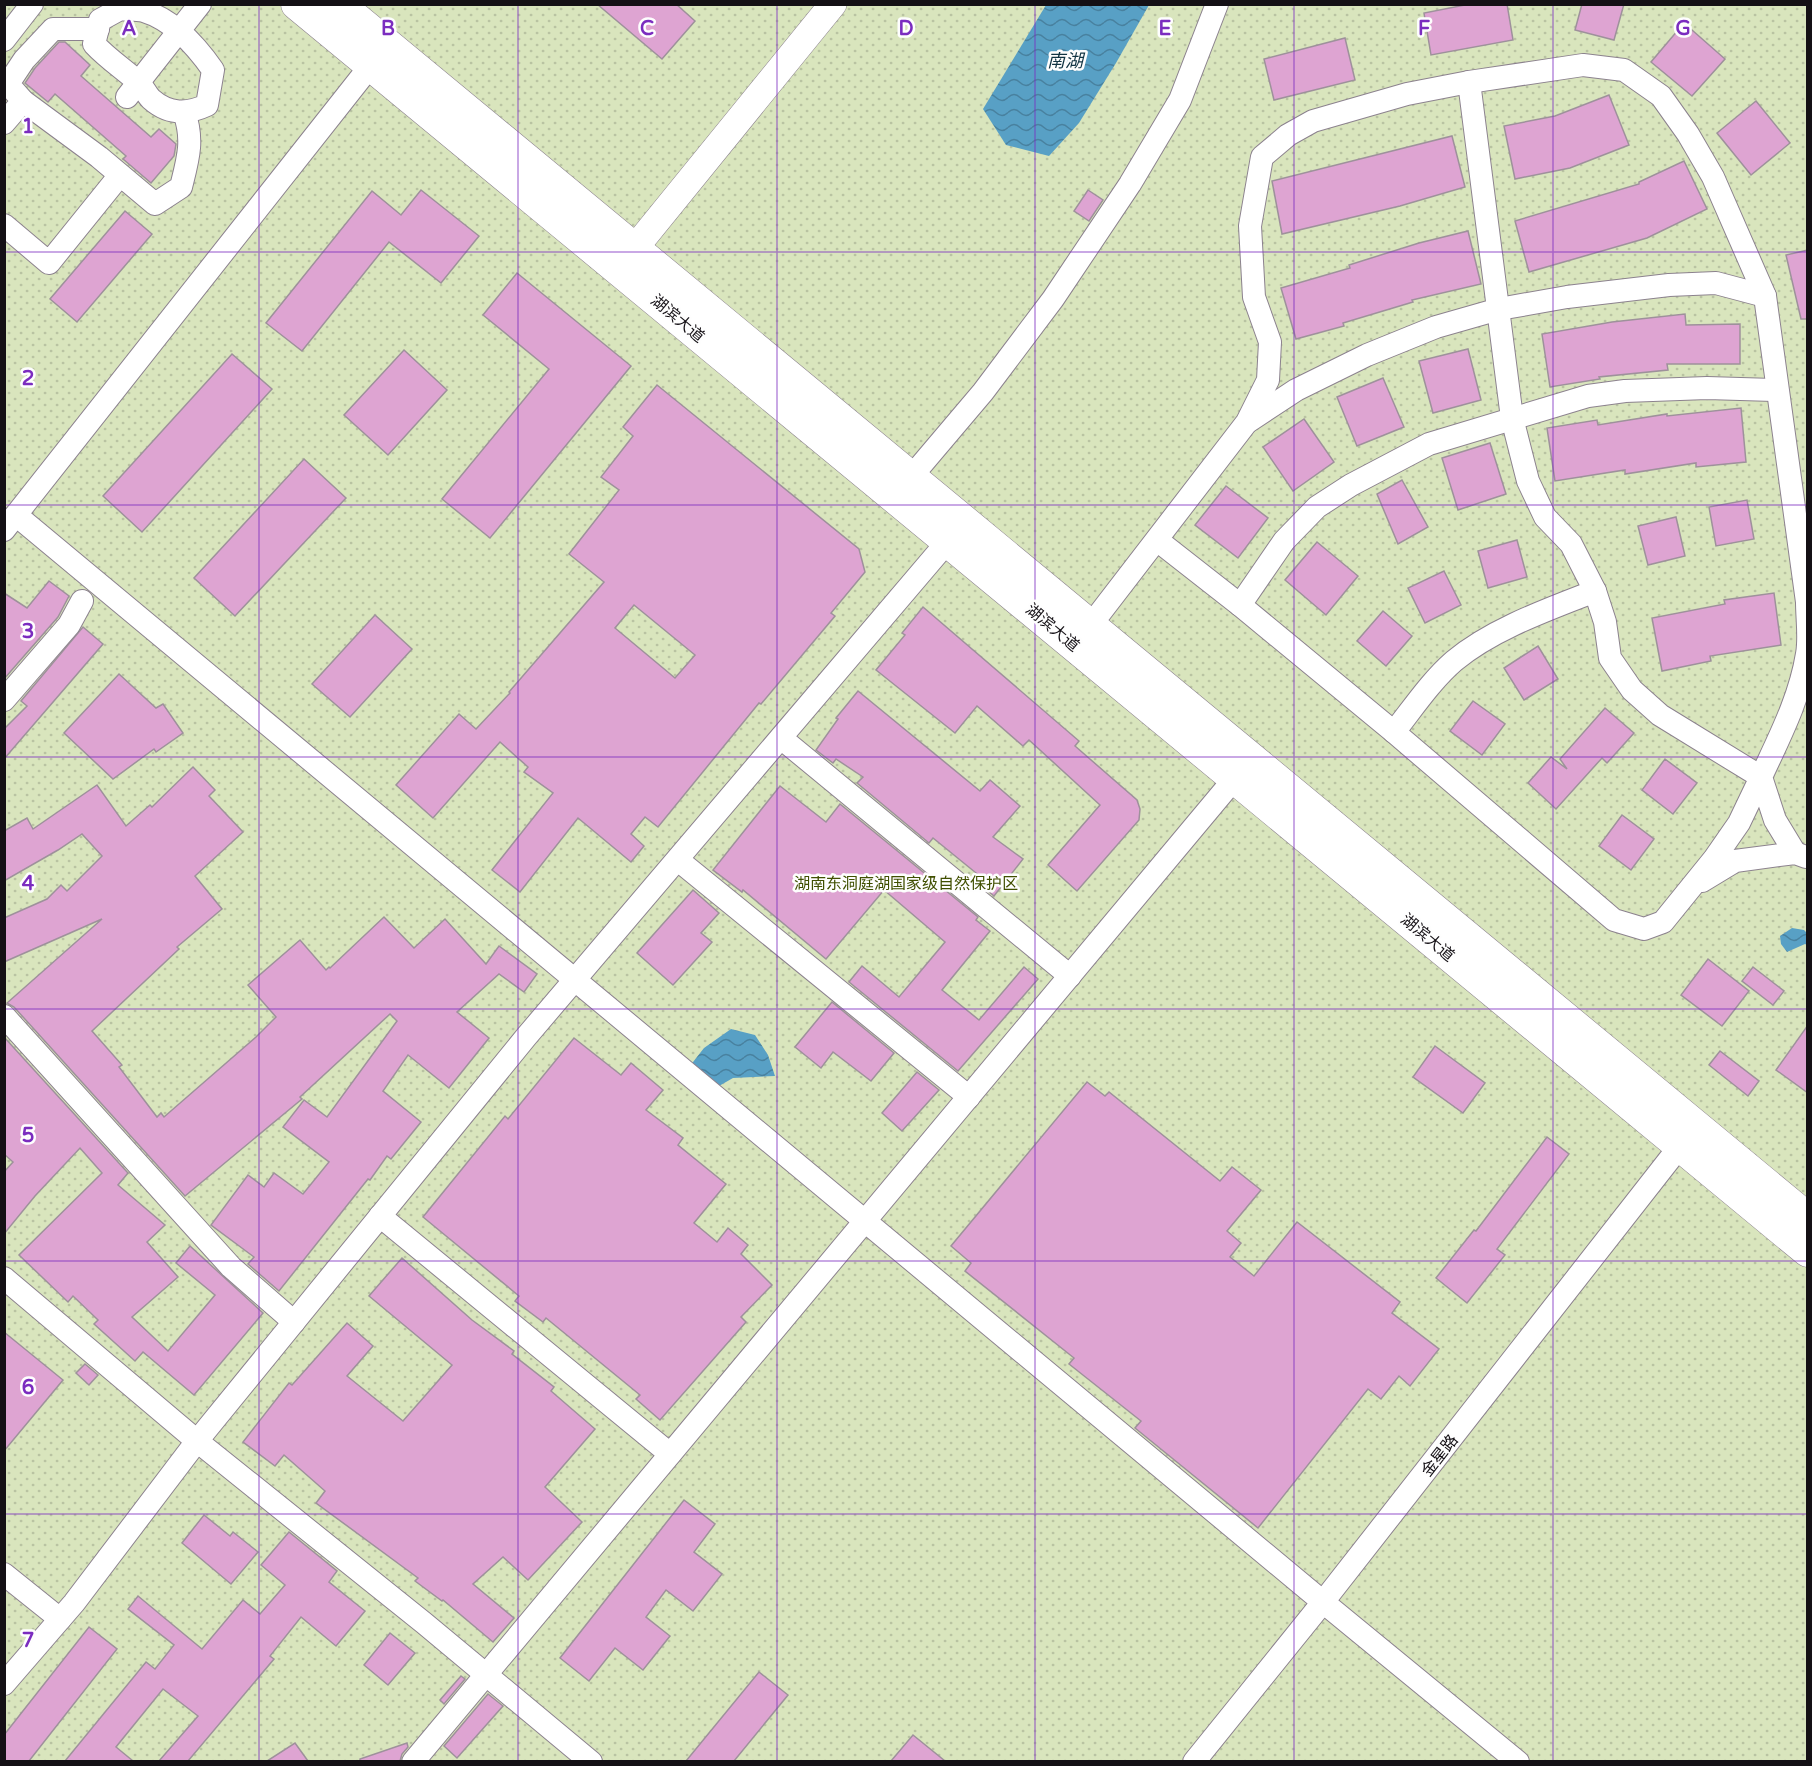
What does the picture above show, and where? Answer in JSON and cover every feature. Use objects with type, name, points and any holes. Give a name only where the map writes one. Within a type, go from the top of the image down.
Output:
[{"type":"highway","name":"湖滨大道","points":[[297,4],[1808,1251]]},
{"type":"highway","name":"湖滨大道","points":[[338,4],[1808,1219]]},
{"type":"main road","points":[[634,249],[833,4]]},
{"type":"street","points":[[4,40],[32,4]]},
{"type":"street","points":[[133,90],[200,4]]},
{"type":"street","points":[[911,477],[983,392],[1032,327],[1130,184],[1180,100],[1217,4]]},
{"type":"street","points":[[120,9],[144,11],[168,24],[199,50],[213,70],[207,105],[192,112],[170,111],[133,90],[94,44],[98,29],[100,20],[120,9]]},
{"type":"street","points":[[98,29],[53,29],[24,60],[8,84],[23,101],[155,204],[180,187],[191,147],[189,124],[184,112]]},
{"type":"street","points":[[371,65],[10,522],[576,980],[1323,1602],[1518,1761]]},
{"type":"street","points":[[1090,626],[1247,422],[1268,380],[1270,342],[1254,297],[1250,226],[1262,157],[1288,135],[1313,121],[1396,97],[1469,82],[1583,65],[1624,70],[1661,96],[1688,134],[1713,177],[1765,296],[1807,602],[1808,653],[1792,707],[1739,823],[1663,922],[1644,929],[1614,920],[1394,732],[1157,540]]},
{"type":"street","points":[[1469,82],[1512,418],[1528,481],[1545,517],[1570,544],[1595,591],[1605,622],[1610,658],[1632,690],[1660,715],[1761,777],[1775,820],[1801,855]]},
{"type":"street","points":[[4,123],[23,101]]},
{"type":"street","points":[[4,225],[49,262],[120,175]]},
{"type":"street","points":[[1247,422],[1296,390],[1366,355],[1436,327],[1499,309],[1567,297],[1669,285],[1716,283],[1765,296]]},
{"type":"street","points":[[1240,605],[1284,542],[1317,507],[1351,485],[1429,444],[1588,396],[1625,391],[1707,388],[1774,390]]},
{"type":"street","points":[[4,1684],[60,1619],[197,1442],[526,1037],[948,541]]},
{"type":"street","points":[[1394,732],[1424,693],[1455,661],[1490,637],[1535,614],[1595,591]]},
{"type":"street","points":[[4,700],[69,625],[82,601]]},
{"type":"street","points":[[781,738],[1070,976]]},
{"type":"street","points":[[413,1761],[1235,778]]},
{"type":"street","points":[[1690,888],[1735,861],[1801,855]]},
{"type":"street","points":[[678,860],[969,1097]]},
{"type":"street","points":[[4,1016],[231,1267],[294,1322]]},
{"type":"street","name":"金星路","points":[[1194,1761],[1323,1602],[1680,1146]]},
{"type":"street","points":[[380,1216],[670,1454]]},
{"type":"street","points":[[4,1278],[197,1442],[591,1761]]},
{"type":"street","points":[[4,1574],[60,1619]]},
{"type":"green space","name":"湖南东洞庭湖国家级自然保护区","points":[[5,5],[1807,5],[1807,1761],[5,1761]]},
{"type":"water","name":"南湖","points":[[1046,5],[1149,5],[1079,123],[1049,156],[1006,145],[983,109]]},
{"type":"water","points":[[1792,928],[1804,930],[1807,933],[1807,945],[1787,952],[1781,944],[1780,936]]},
{"type":"water","points":[[731,1029],[755,1035],[768,1055],[775,1076],[733,1078],[719,1086],[686,1071],[704,1048]]},
{"type":"building","points":[[597,4],[676,4],[695,21],[662,59]]},
{"type":"building","points":[[1470,4],[1507,4],[1513,40],[1431,55],[1424,13]]},
{"type":"building","points":[[1582,4],[1624,4],[1614,40],[1575,30]]},
{"type":"building","points":[[1684,23],[1725,59],[1692,96],[1651,62]]},
{"type":"building","points":[[1345,38],[1355,80],[1274,100],[1264,59]]},
{"type":"building","points":[[59,42],[65,42],[90,65],[81,76],[151,137],[159,129],[176,144],[174,156],[151,183],[123,159],[126,156],[55,94],[48,102],[25,83],[35,68]]},
{"type":"building","points":[[1609,95],[1629,145],[1570,168],[1515,179],[1504,126],[1555,116]]},
{"type":"building","points":[[1756,101],[1790,143],[1751,175],[1717,133]]},
{"type":"building","points":[[1452,136],[1465,187],[1400,206],[1282,234],[1272,181]]},
{"type":"building","points":[[1684,161],[1707,209],[1647,238],[1529,272],[1515,221],[1639,184]]},
{"type":"building","points":[[421,190],[479,236],[441,283],[389,242],[302,351],[266,323],[372,191],[401,215]]},
{"type":"building","points":[[1088,190],[1103,200],[1089,221],[1074,211]]},
{"type":"building","points":[[125,211],[152,234],[77,322],[50,299]]},
{"type":"building","points":[[1468,231],[1481,284],[1412,300],[1413,302],[1343,323],[1344,326],[1296,339],[1281,288],[1350,268],[1349,265],[1419,243]]},
{"type":"building","points":[[1808,250],[1808,319],[1801,319],[1786,255]]},
{"type":"building","points":[[517,273],[631,366],[490,538],[442,499],[549,369],[483,315]]},
{"type":"building","points":[[1685,314],[1686,325],[1740,324],[1740,364],[1667,364],[1668,370],[1599,377],[1600,379],[1550,387],[1542,334],[1612,322]]},
{"type":"building","points":[[1468,349],[1481,400],[1433,413],[1419,361]]},
{"type":"building","points":[[404,350],[447,390],[388,455],[344,415]]},
{"type":"building","points":[[232,354],[272,389],[142,532],[103,496]]},
{"type":"building","points":[[1383,378],[1404,427],[1357,446],[1337,397]]},
{"type":"building","points":[[657,385],[859,549],[865,572],[831,613],[835,616],[761,704],[759,703],[658,827],[645,817],[631,834],[644,846],[631,862],[578,818],[520,892],[492,870],[553,793],[524,772],[528,767],[500,742],[433,818],[396,785],[459,714],[476,729],[510,693],[604,582],[569,554],[619,490],[601,477],[633,436],[623,427]],"holes":[[[634,605],[695,655],[675,678],[615,628]]]},
{"type":"building","points":[[1741,408],[1746,462],[1696,467],[1696,463],[1625,474],[1625,470],[1555,481],[1547,428],[1597,420],[1598,425],[1667,414],[1667,416]]},
{"type":"building","points":[[1304,419],[1334,462],[1293,491],[1263,447]]},
{"type":"building","points":[[1490,443],[1506,494],[1458,510],[1442,458]]},
{"type":"building","points":[[304,459],[346,498],[235,616],[194,578]]},
{"type":"building","points":[[1402,480],[1428,527],[1398,544],[1377,494]]},
{"type":"building","points":[[1226,486],[1268,518],[1238,558],[1195,525]]},
{"type":"building","points":[[1747,500],[1754,539],[1716,546],[1709,507]]},
{"type":"building","points":[[1676,517],[1685,556],[1648,565],[1638,526]]},
{"type":"building","points":[[1517,540],[1527,577],[1488,588],[1478,551]]},
{"type":"building","points":[[1317,542],[1358,576],[1326,615],[1285,580]]},
{"type":"building","points":[[1444,571],[1461,605],[1425,623],[1408,588]]},
{"type":"building","points":[[49,581],[69,596],[58,617],[4,679],[4,593],[27,608]]},
{"type":"building","points":[[1774,593],[1781,645],[1710,656],[1711,661],[1662,671],[1652,618],[1725,604],[1724,600]]},
{"type":"building","points":[[923,607],[1079,741],[1075,746],[1137,800],[1140,809],[1139,820],[1077,891],[1048,865],[1100,805],[1029,740],[1023,746],[977,706],[955,733],[876,670],[905,635],[902,633]]},
{"type":"building","points":[[1383,611],[1412,636],[1386,666],[1357,641]]},
{"type":"building","points":[[375,615],[412,649],[350,717],[312,684]]},
{"type":"building","points":[[83,627],[103,644],[4,759],[4,729],[27,706],[21,701]]},
{"type":"building","points":[[1538,646],[1558,679],[1524,700],[1504,668]]},
{"type":"building","points":[[119,674],[156,708],[163,704],[183,733],[156,752],[154,749],[113,779],[64,733]]},
{"type":"building","points":[[858,691],[980,791],[990,780],[1020,806],[993,837],[1023,859],[994,896],[977,882],[981,877],[933,838],[929,843],[857,783],[863,777],[836,759],[833,763],[816,750],[838,719],[836,718]]},
{"type":"building","points":[[1473,701],[1505,724],[1482,755],[1450,731]]},
{"type":"building","points":[[1605,708],[1634,733],[1607,763],[1602,758],[1556,809],[1528,783],[1551,757],[1567,769],[1560,759]]},
{"type":"building","points":[[1665,759],[1697,783],[1673,814],[1642,790]]},
{"type":"building","points":[[193,767],[215,790],[209,796],[243,832],[195,876],[222,909],[177,947],[179,949],[92,1031],[122,1065],[119,1067],[157,1117],[161,1113],[164,1117],[276,1017],[248,985],[300,940],[326,970],[384,917],[414,948],[445,919],[486,964],[499,946],[537,974],[524,992],[499,974],[457,1012],[489,1038],[449,1088],[408,1055],[383,1091],[421,1122],[391,1159],[387,1156],[279,1291],[248,1264],[254,1257],[211,1225],[248,1175],[264,1187],[274,1173],[303,1194],[329,1162],[283,1127],[304,1100],[327,1117],[397,1021],[390,1014],[300,1097],[302,1099],[185,1196],[14,1007],[7,1003],[102,919],[4,962],[4,918],[47,899],[61,885],[67,891],[102,856],[82,834],[4,881],[4,831],[27,818],[33,829],[97,785],[126,826],[150,805],[152,807]]},
{"type":"building","points":[[780,786],[826,822],[840,804],[978,917],[976,920],[990,931],[942,990],[979,1020],[1024,967],[1038,979],[958,1071],[849,982],[862,966],[899,997],[945,942],[884,890],[826,959],[743,890],[742,892],[713,870]]},
{"type":"building","points":[[1622,815],[1654,839],[1631,870],[1599,846]]},
{"type":"building","points":[[693,890],[719,913],[701,933],[712,942],[673,985],[637,953]]},
{"type":"building","points":[[1708,959],[1749,991],[1722,1026],[1681,995]]},
{"type":"building","points":[[1753,967],[1784,991],[1773,1005],[1742,981]]},
{"type":"building","points":[[832,1002],[894,1053],[871,1081],[833,1052],[821,1068],[795,1047]]},
{"type":"building","points":[[1808,1025],[1808,1093],[1776,1070]]},
{"type":"building","points":[[4,1037],[128,1173],[118,1185],[165,1225],[147,1242],[178,1277],[132,1317],[168,1351],[215,1295],[176,1263],[190,1246],[263,1313],[194,1395],[143,1352],[135,1361],[94,1324],[98,1320],[73,1296],[68,1302],[19,1255],[102,1173],[80,1148],[35,1196],[4,1234],[4,1172],[13,1162],[4,1154]]},
{"type":"building","points":[[574,1038],[621,1075],[631,1063],[663,1090],[646,1110],[683,1138],[678,1145],[726,1184],[694,1223],[717,1242],[728,1228],[748,1245],[741,1254],[772,1285],[741,1317],[746,1322],[660,1420],[636,1399],[640,1395],[546,1318],[543,1322],[515,1301],[519,1296],[423,1217],[505,1116],[508,1119]]},
{"type":"building","points":[[1435,1046],[1485,1083],[1463,1113],[1413,1077]]},
{"type":"building","points":[[1720,1051],[1759,1081],[1748,1096],[1709,1065]]},
{"type":"building","points":[[917,1072],[939,1090],[902,1131],[882,1113]]},
{"type":"building","points":[[1087,1082],[1105,1096],[1109,1092],[1220,1181],[1232,1167],[1261,1190],[1227,1231],[1241,1243],[1230,1257],[1254,1276],[1297,1222],[1400,1302],[1392,1313],[1439,1349],[1410,1386],[1399,1376],[1381,1399],[1368,1389],[1258,1528],[1135,1428],[1141,1421],[1069,1364],[1074,1358],[965,1271],[971,1263],[951,1246]]},
{"type":"building","points":[[1547,1137],[1569,1154],[1497,1249],[1505,1255],[1467,1303],[1436,1278],[1474,1230],[1476,1231]]},
{"type":"building","points":[[402,1258],[472,1320],[514,1351],[512,1354],[554,1387],[551,1391],[595,1429],[545,1487],[582,1522],[528,1580],[503,1557],[473,1584],[514,1618],[493,1642],[443,1600],[415,1581],[418,1578],[316,1503],[325,1491],[284,1455],[275,1466],[243,1442],[289,1383],[292,1385],[347,1323],[373,1346],[347,1376],[403,1421],[452,1365],[369,1296]]},
{"type":"building","points":[[4,1332],[63,1380],[4,1451]]},
{"type":"building","points":[[85,1364],[98,1375],[89,1385],[76,1373]]},
{"type":"building","points":[[684,1500],[715,1524],[694,1552],[722,1574],[693,1611],[666,1590],[646,1617],[670,1636],[643,1670],[615,1648],[589,1681],[560,1658]]},
{"type":"building","points":[[204,1515],[230,1536],[233,1532],[258,1552],[231,1584],[182,1543]]},
{"type":"building","points":[[289,1532],[337,1571],[329,1582],[365,1611],[336,1646],[301,1617],[270,1656],[274,1659],[188,1761],[159,1761],[198,1716],[163,1689],[116,1747],[133,1761],[65,1761],[146,1662],[155,1669],[174,1645],[128,1609],[138,1596],[202,1649],[243,1600],[260,1614],[285,1585],[261,1565]]},
{"type":"building","points":[[89,1627],[117,1649],[29,1761],[4,1761],[4,1735]]},
{"type":"building","points":[[390,1633],[415,1653],[388,1685],[364,1665]]},
{"type":"building","points":[[759,1672],[788,1695],[734,1761],[686,1761]]},
{"type":"building","points":[[461,1676],[465,1679],[444,1704],[440,1700]]},
{"type":"building","points":[[488,1694],[503,1706],[457,1758],[444,1746]]},
{"type":"building","points":[[913,1735],[945,1761],[891,1761]]},
{"type":"building","points":[[295,1743],[308,1761],[267,1761]]},
{"type":"building","points":[[407,1743],[408,1747],[400,1761],[360,1761],[360,1759]]}]
